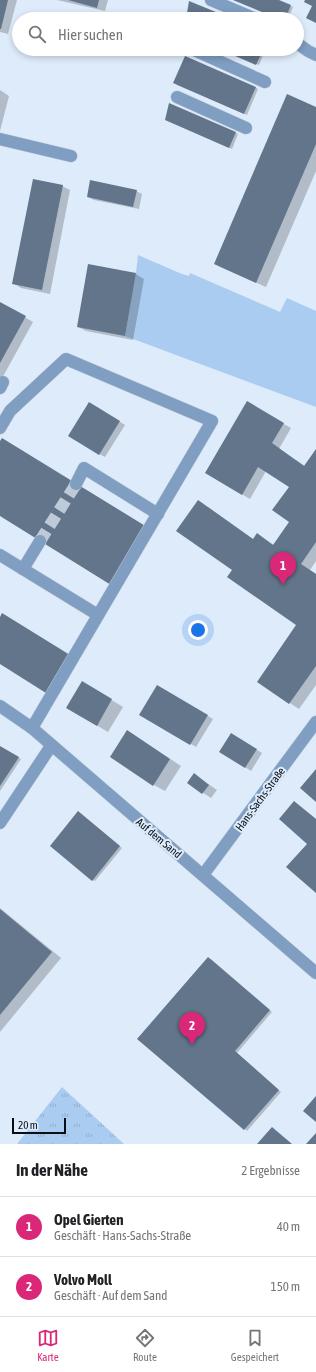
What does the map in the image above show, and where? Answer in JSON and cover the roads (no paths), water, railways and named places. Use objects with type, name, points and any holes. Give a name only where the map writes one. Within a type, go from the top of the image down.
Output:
[{"type":"street","points":[[211,0],[239,12]]},
{"type":"street","points":[[207,56],[265,82]]},
{"type":"street","points":[[177,97],[246,128]]},
{"type":"street","points":[[0,139],[71,156]]},
{"type":"street","points":[[0,428],[10,411],[66,359],[212,422],[32,728]]},
{"type":"street","points":[[76,484],[84,468],[158,514]]},
{"type":"street","points":[[23,569],[40,541]]},
{"type":"street","points":[[0,555],[98,616]]},
{"type":"street","name":"Auf dem Sand","points":[[0,706],[32,728],[51,746],[316,972]]},
{"type":"street","name":"Hans-Sachs-Straße","points":[[203,875],[316,724]]},
{"type":"street","points":[[0,823],[51,746]]},
{"type":"tunnel","points":[[40,541],[76,484]]},
{"type":"place","name":"Opel Gierten","points":[[283,585]]},
{"type":"place","name":"Volvo Moll","points":[[192,1045]]}]
